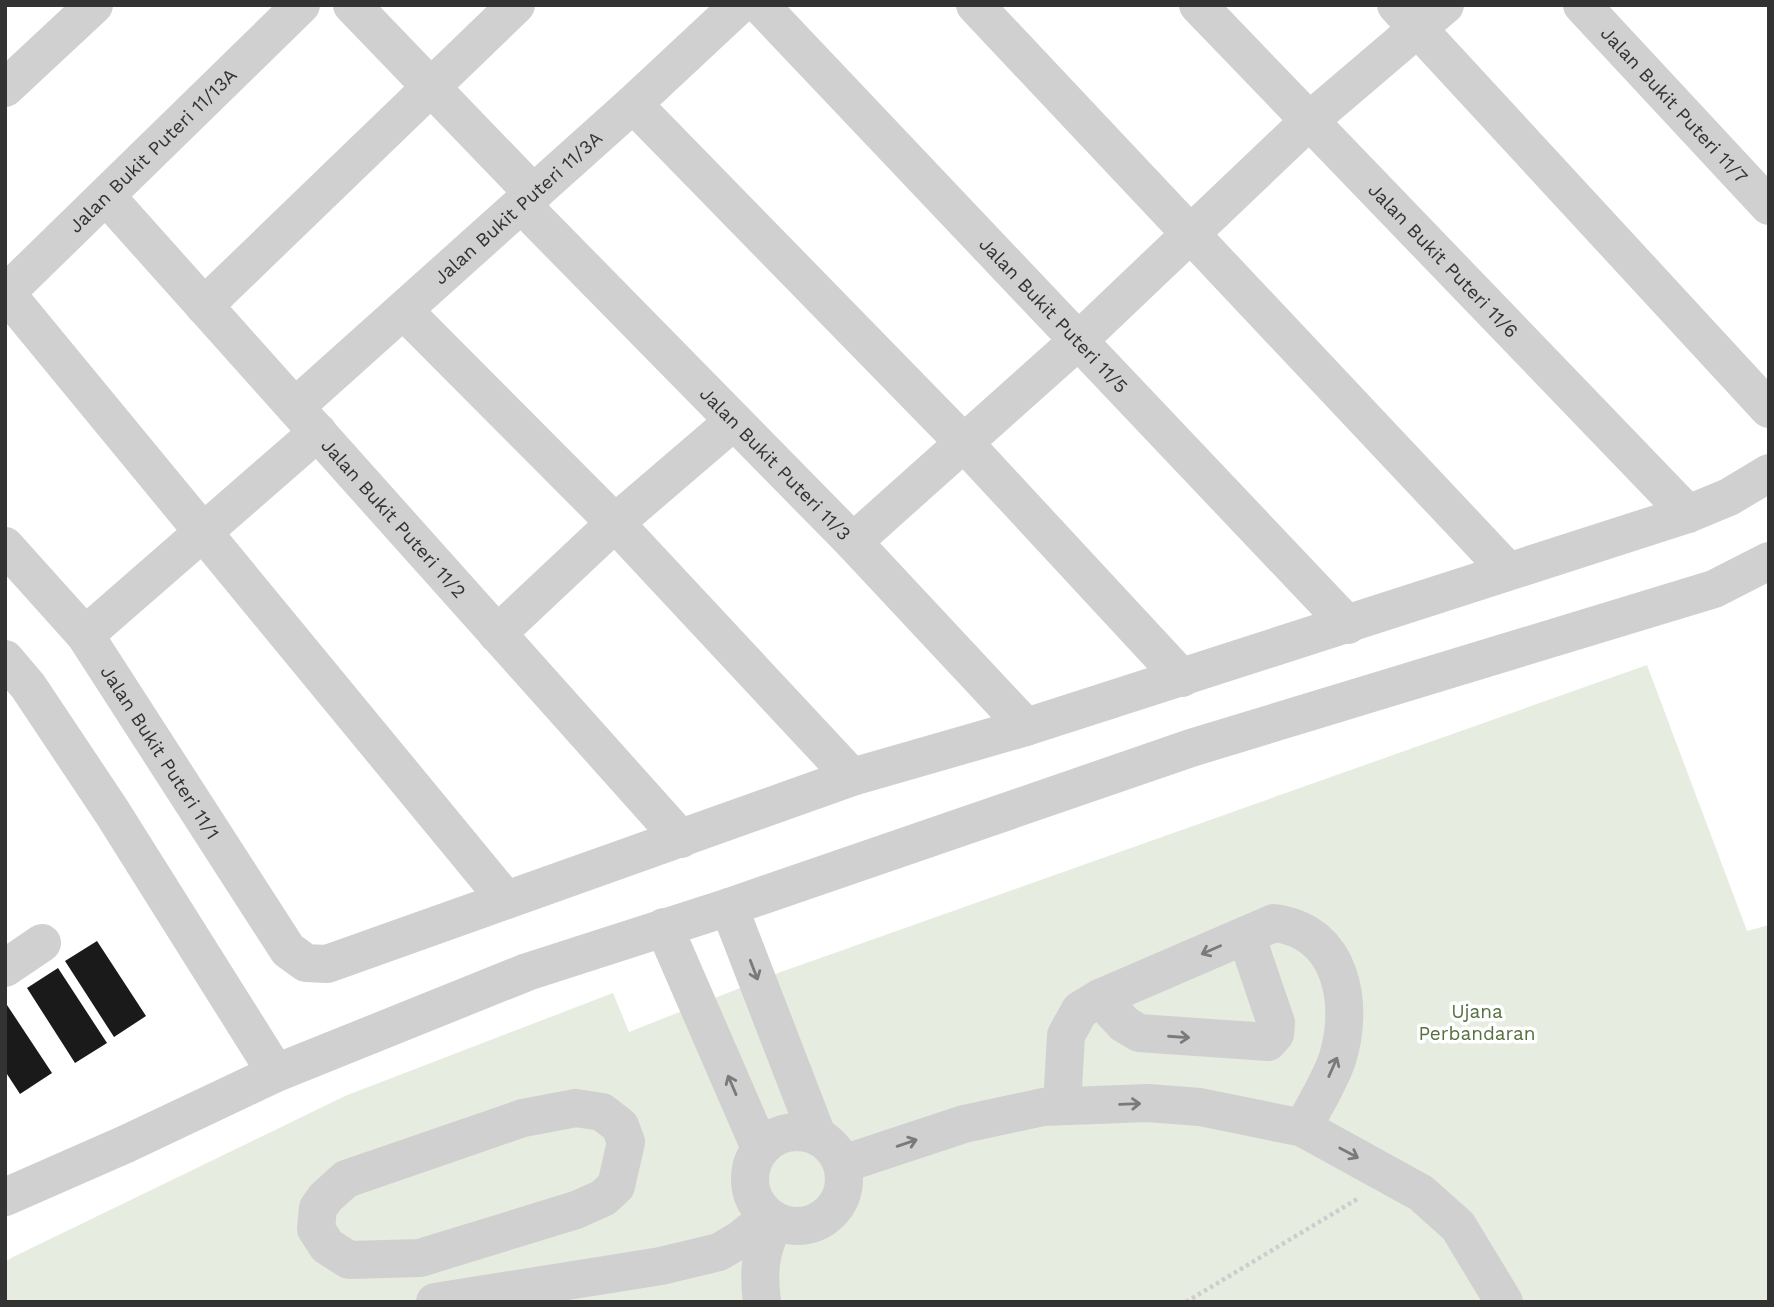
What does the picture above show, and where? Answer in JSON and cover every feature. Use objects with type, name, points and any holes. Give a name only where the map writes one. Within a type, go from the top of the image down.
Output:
[{"type":"street","points":[[5,88],[94,5]]},
{"type":"street","name":"Jalan Bukit Puteri 11/13A","points":[[5,294],[301,5]]},
{"type":"street","name":"Jalan Bukit Puteri 11/3","points":[[352,5],[432,87],[528,199],[734,421],[853,542],[1026,727]]},
{"type":"street","points":[[204,306],[516,5]]},
{"type":"street","name":"Jalan Bukit Puteri 11/3A","points":[[85,635],[203,532],[404,310],[739,5]]},
{"type":"street","name":"Jalan Bukit Puteri 11/5","points":[[760,5],[1348,625]]},
{"type":"street","points":[[975,5],[1507,570]]},
{"type":"street","name":"Jalan Bukit Puteri 11/6","points":[[1198,5],[1688,514]]},
{"type":"street","name":"Jalan Bukit Puteri 11/7","points":[[1582,5],[1769,206]]},
{"type":"street","points":[[853,542],[1079,340],[1419,13],[1769,409]]},
{"type":"street","points":[[633,104],[965,444],[1182,678]]},
{"type":"street","name":"Jalan Bukit Puteri 11/2","points":[[106,196],[681,839]]},
{"type":"street","points":[[5,294],[506,900],[852,777],[1026,727],[1182,678],[1507,570],[1688,514],[1729,497],[1769,473]]},
{"type":"street","points":[[404,310],[615,523],[852,777]]},
{"type":"street","points":[[497,634],[615,523],[734,421]]},
{"type":"street","name":"Jalan Bukit Puteri 11/1","points":[[5,546],[85,635],[288,950],[306,963],[327,964],[506,900]]},
{"type":"street","points":[[5,1197],[127,1144],[276,1073],[527,972],[1191,748],[1714,589],[1769,561]]},
{"type":"street","points":[[5,659],[28,687],[112,812],[276,1073]]},
{"type":"street","points":[[729,906],[817,1135]]},
{"type":"street","points":[[1062,1106],[1066,1035],[1080,1010],[1100,998],[1274,923],[1295,925],[1328,953],[1341,979],[1344,1016],[1337,1060],[1303,1128]]},
{"type":"street","points":[[664,927],[760,1148]]},
{"type":"street","points":[[1100,998],[1124,1024],[1139,1033],[1268,1042],[1275,1034],[1276,1023],[1246,935]]},
{"type":"street","points":[[5,968],[42,943]]},
{"type":"street","points":[[843,1164],[964,1124],[1043,1107],[1148,1104],[1200,1107],[1303,1128],[1421,1193],[1458,1226],[1504,1302]]},
{"type":"street","points":[[576,1108],[602,1112],[620,1126],[626,1142],[623,1163],[616,1186],[603,1198],[576,1210],[420,1258],[349,1260],[327,1247],[316,1229],[318,1208],[346,1179],[523,1118],[576,1108]]},
{"type":"street","points":[[796,1131],[817,1135],[833,1147],[843,1164],[842,1191],[828,1215],[812,1224],[794,1226],[772,1219],[755,1203],[749,1184],[751,1165],[760,1148],[776,1135],[796,1131]]},
{"type":"street","points":[[435,1302],[661,1266],[719,1252],[772,1219]]},
{"type":"street","points":[[762,1302],[760,1285],[763,1242],[772,1219]]},
{"type":"street","points":[[420,1258],[427,1302]]},
{"type":"path","points":[[1186,1302],[1393,1177]]},
{"type":"green space","name":"Ujana Perbandaran","points":[[1647,665],[1747,931],[1769,925],[1769,1302],[5,1302],[5,1262],[13,1257],[345,1096],[613,993],[629,1032],[778,973]]},
{"type":"building","points":[[97,941],[146,1016],[114,1037],[65,961]]},
{"type":"building","points":[[58,968],[107,1043],[75,1063],[27,988]]},
{"type":"building","points":[[5,1002],[52,1073],[20,1094],[5,1071]]}]
